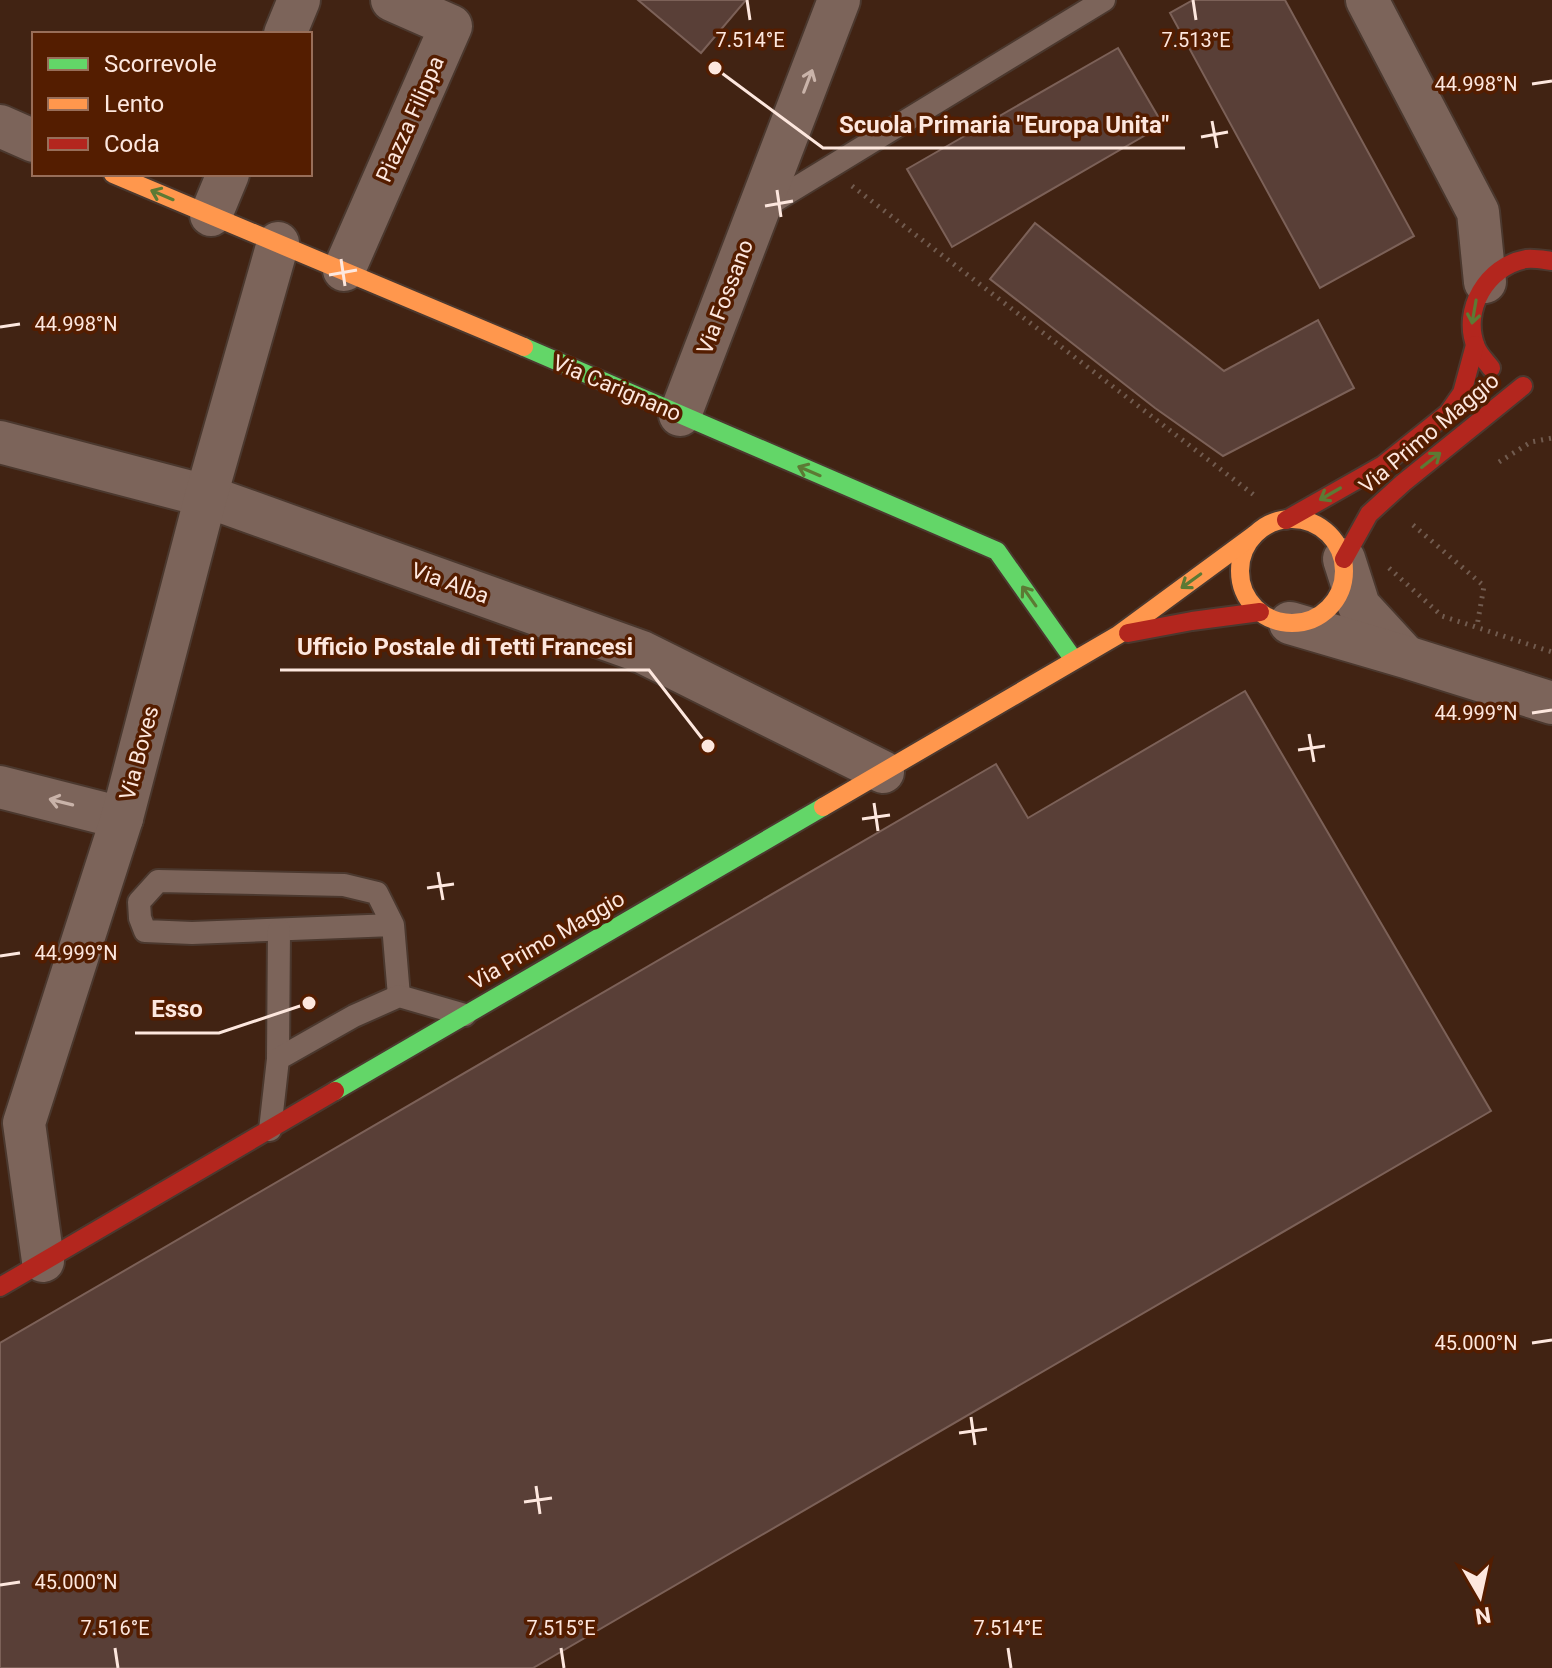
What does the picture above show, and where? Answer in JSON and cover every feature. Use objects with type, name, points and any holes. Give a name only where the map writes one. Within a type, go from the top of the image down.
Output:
[{"type":"main road","name":"Via Carignano","points":[[118,176],[997,551],[1074,660]]},
{"type":"main road","points":[[1485,282],[1502,268],[1522,259],[1548,260]]},
{"type":"main road","name":"Via Primo Maggio","points":[[1286,520],[1383,465],[1448,413],[1462,393],[1475,345],[1471,324],[1474,302],[1485,282]]},
{"type":"main road","points":[[1475,345],[1485,363],[1502,378],[1523,386],[1546,386]]},
{"type":"main road","name":"Via Primo Maggio","points":[[1344,559],[1369,514],[1523,386]]},
{"type":"main road","points":[[1300,519],[1325,530],[1344,559],[1343,585],[1337,598],[1328,610],[1303,622],[1275,618],[1249,601],[1242,587],[1240,572],[1246,545],[1269,524],[1286,520],[1300,519]]},
{"type":"main road","name":"Via Primo Maggio","points":[[0,1287],[1118,635],[1254,535]]},
{"type":"main road","name":"Via Primo Maggio","points":[[1118,635],[1192,621],[1275,618]]},
{"type":"street","points":[[286,32],[299,0]]},
{"type":"street","name":"Piazza Filippa","points":[[344,270],[451,26],[392,0]]},
{"type":"street","name":"Via Fossano","points":[[680,415],[839,0]]},
{"type":"street","points":[[1367,0],[1478,212],[1485,282]]},
{"type":"street","points":[[0,126],[32,140]]},
{"type":"street","points":[[211,215],[227,176]]},
{"type":"street","points":[[1478,212],[1548,260]]},
{"type":"street","name":"Via Boves","points":[[43,1261],[24,1123],[122,818],[206,496],[278,243]]},
{"type":"street","name":"Via Alba","points":[[0,442],[206,496],[642,652],[883,772]]},
{"type":"street","points":[[1344,559],[1359,606],[1406,657]]},
{"type":"street","points":[[1275,618],[1552,703]]},
{"type":"street","points":[[0,787],[122,818]]},
{"type":"lane","points":[[759,210],[1104,0]]},
{"type":"lane","points":[[393,925],[192,933],[145,931],[139,902],[158,881],[344,885],[377,893],[393,925],[399,996]]},
{"type":"lane","points":[[270,1130],[278,1059],[279,930]]},
{"type":"lane","points":[[278,1059],[354,1016],[399,996],[466,1015]]},
{"type":"path","points":[[828,168],[1286,520]]},
{"type":"path","points":[[1407,520],[1484,586],[1477,626]]},
{"type":"path","points":[[1385,563],[1442,616],[1552,652]]},
{"type":"building","points":[[638,0],[746,0],[701,53]]},
{"type":"building","points":[[1193,0],[1285,0],[1414,236],[1320,288],[1170,13]]},
{"type":"building","points":[[1118,48],[1163,125],[952,247],[907,169]]},
{"type":"building","points":[[1035,223],[1224,371],[1318,320],[1354,388],[1223,456],[1155,408],[990,279]]},
{"type":"building","points":[[1245,691],[1491,1111],[533,1668],[0,1668],[0,1343],[996,764],[1028,818]]},
{"type":"traffic: fast","points":[[524,347],[997,551],[1074,660]]},
{"type":"traffic: fast","points":[[335,1091],[823,807]]},
{"type":"traffic: slow","points":[[118,176],[524,347]]},
{"type":"traffic: slow","points":[[1292,519],[1312,523],[1329,534],[1340,551],[1344,571],[1340,591],[1329,608],[1312,619],[1292,623],[1272,619],[1255,608],[1244,591],[1240,571],[1244,551],[1255,534],[1272,523],[1292,519]]},
{"type":"traffic: slow","points":[[823,807],[1118,635],[1254,535]]},
{"type":"traffic: jam","points":[[1491,368],[1477,350],[1472,333],[1475,305],[1481,292],[1489,280],[1512,263],[1526,259],[1552,261]]},
{"type":"traffic: jam","points":[[1286,520],[1383,465],[1448,413],[1462,393],[1475,345]]},
{"type":"traffic: jam","points":[[1344,559],[1369,514],[1523,386]]},
{"type":"traffic: jam","points":[[1128,633],[1260,612]]},
{"type":"traffic: jam","points":[[0,1287],[335,1091]]},
{"type":"place","name":"Scuola Primaria \"Europa Unita\"","points":[[715,68]]},
{"type":"place","name":"Ufficio Postale di Tetti Francesi","points":[[708,746]]},
{"type":"place","name":"Esso","points":[[309,1003]]}]
